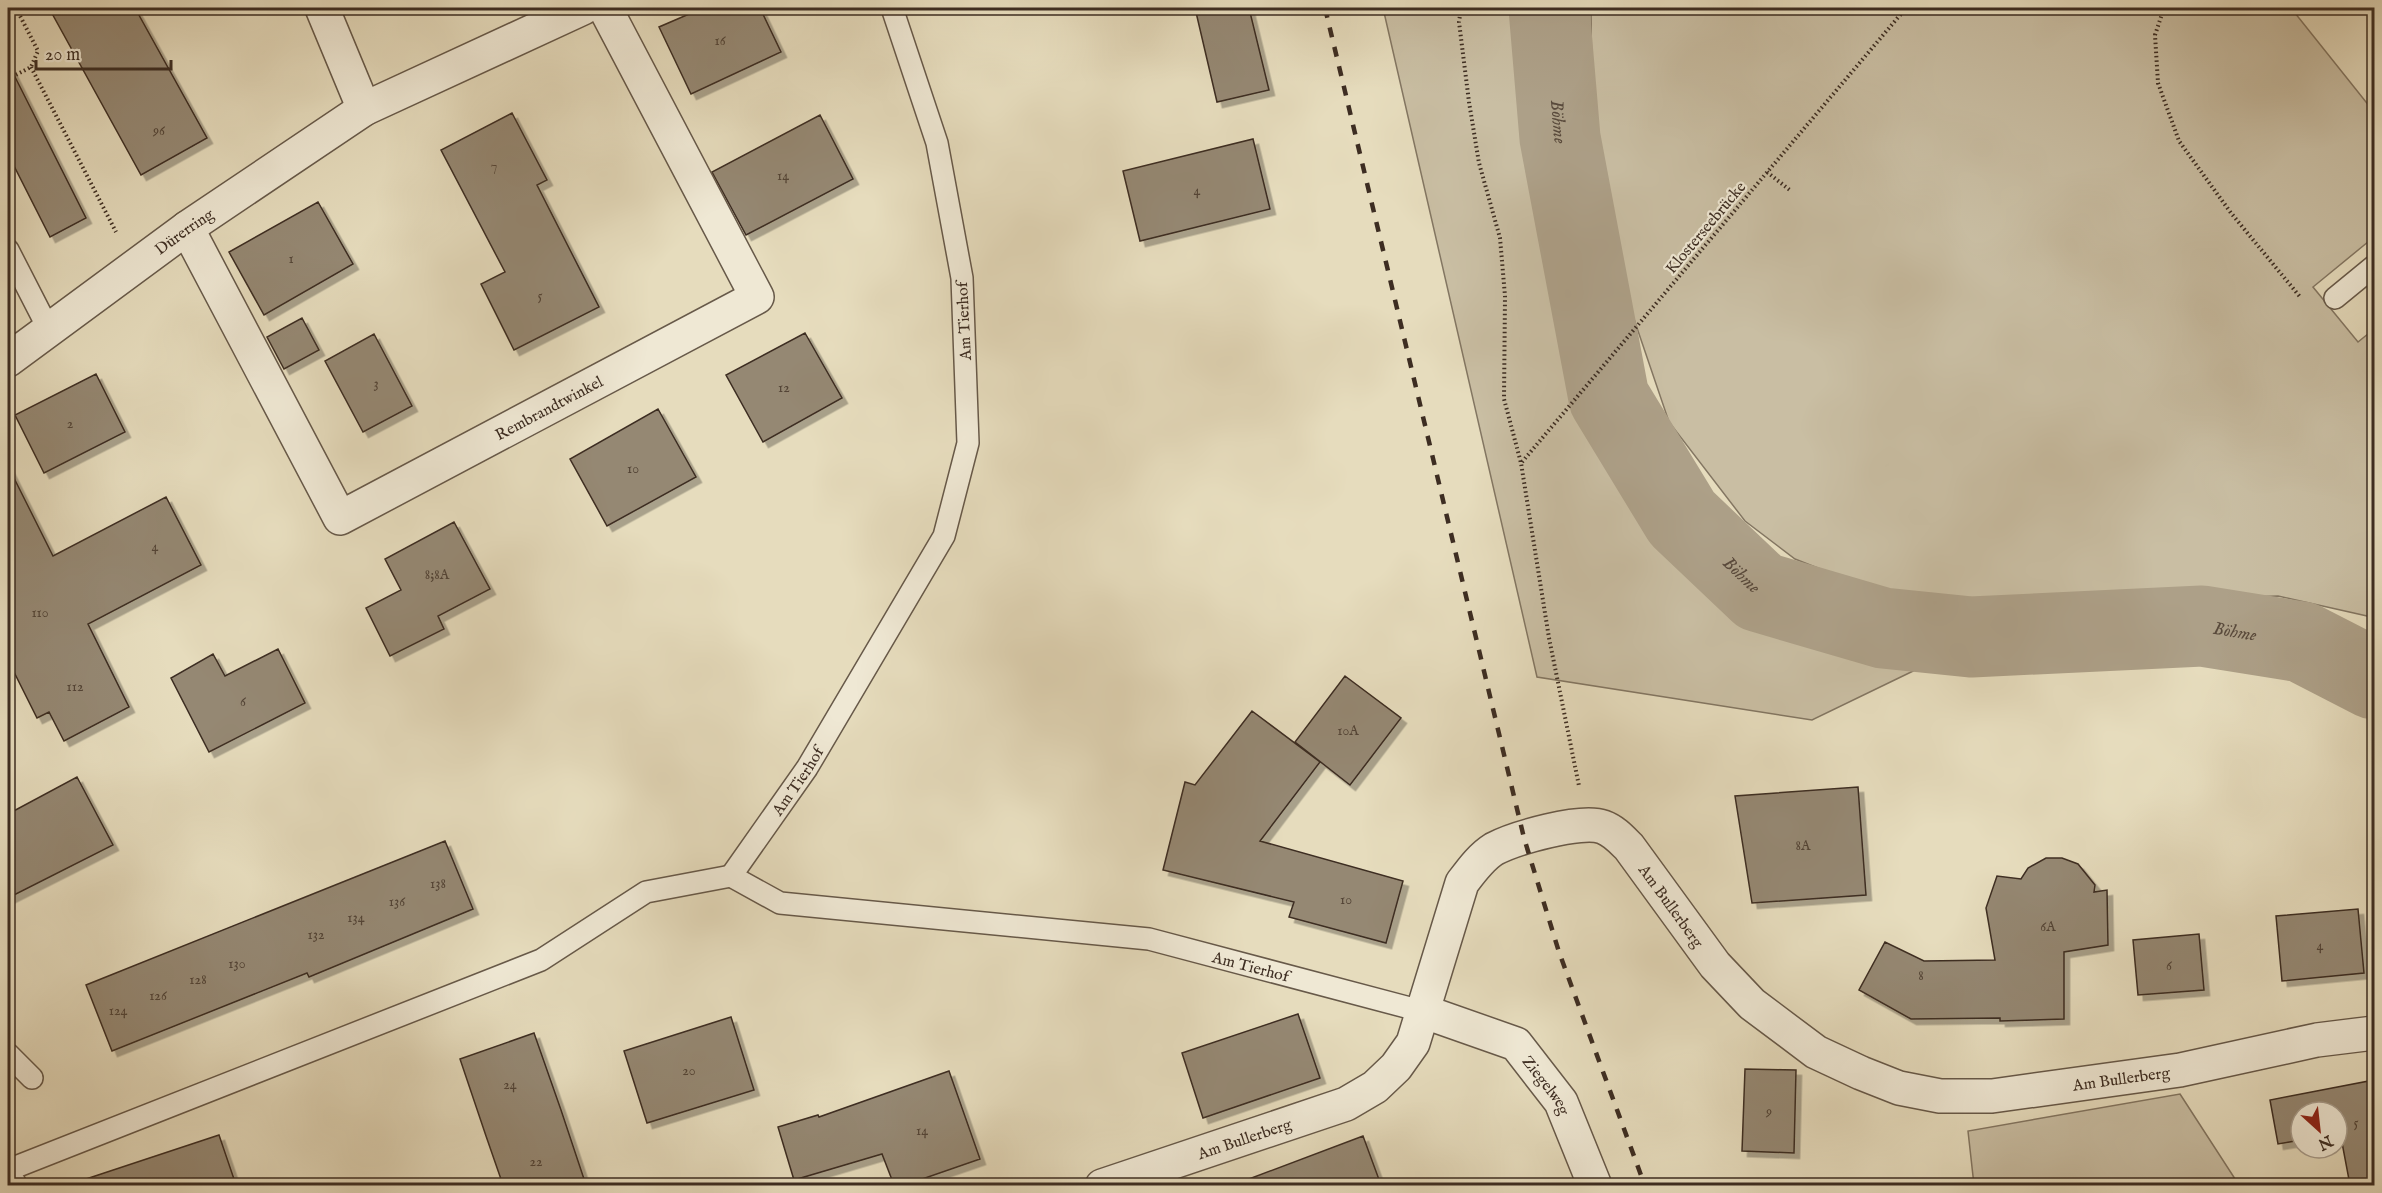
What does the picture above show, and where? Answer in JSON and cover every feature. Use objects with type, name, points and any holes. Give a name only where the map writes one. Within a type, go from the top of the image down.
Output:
[{"type":"street","points":[[322,8],[364,109]]},
{"type":"street","name":"Dürerring","points":[[8,360],[133,266],[364,109],[583,8]]},
{"type":"street","name":"Rembrandtwinkel","points":[[187,228],[340,518],[758,297],[605,8]]},
{"type":"street","name":"Am Bullerberg","points":[[1102,1185],[1346,1104],[1375,1087],[1396,1067],[1413,1043],[1425,1012],[1462,883],[1477,864],[1494,850],[1524,838],[1587,825],[1601,827],[1614,833],[1629,847],[1715,965],[1752,1004],[1816,1052],[1899,1088],[1940,1096],[1992,1096],[2180,1070],[2317,1040],[2374,1033]]},
{"type":"street","name":"Ziegelweg","points":[[1425,1012],[1516,1044],[1561,1102],[1595,1185]]},
{"type":"lane","name":"Am Tierhof","points":[[892,8],[937,143],[960,267],[968,443],[944,536],[807,768],[731,876],[780,903],[1149,939],[1425,1012]]},
{"type":"lane","points":[[8,250],[48,328]]},
{"type":"lane","points":[[2335,298],[2374,266]]},
{"type":"lane","points":[[8,1170],[542,960],[645,892],[731,876]]},
{"type":"lane","points":[[8,1054],[32,1078]]},
{"type":"path","points":[[8,79],[31,67],[38,51],[16,8]]},
{"type":"path","points":[[1461,8],[1459,22],[1479,163],[1500,238],[1505,296],[1504,399],[1521,463],[1549,638],[1587,825]]},
{"type":"path","name":"Klosterseebrücke","points":[[1521,463],[1906,8]]},
{"type":"path","points":[[2164,8],[2155,35],[2158,83],[2179,141],[2231,213],[2307,305]]},
{"type":"path","points":[[31,67],[133,266]]},
{"type":"path","points":[[1767,172],[1791,191]]},
{"type":"shaded area","points":[[1383,8],[1527,8],[1539,155],[1592,430],[1662,550],[1775,632],[1940,658],[1812,720],[1537,677]]},
{"type":"shaded area","points":[[1591,8],[2291,8],[2374,112],[2374,237],[2313,287],[2358,342],[2374,329],[2374,620],[2367,616],[2278,596],[1919,608],[1795,559],[1745,521],[1669,422],[1619,275],[1592,124]]},
{"type":"shaded area","points":[[2180,1094],[2239,1185],[1974,1185],[1968,1131]]},
{"type":"building","points":[[49,8],[135,8],[207,138],[141,175]]},
{"type":"building","points":[[703,8],[760,8],[781,52],[691,94],[659,27]]},
{"type":"building","points":[[1195,8],[1249,8],[1269,90],[1217,102]]},
{"type":"building","points":[[8,63],[86,218],[50,237],[8,154]]},
{"type":"building","points":[[512,113],[547,180],[537,185],[599,307],[514,350],[481,284],[505,272],[441,150]]},
{"type":"building","points":[[820,115],[853,179],[746,235],[712,172]]},
{"type":"building","points":[[1253,139],[1270,209],[1140,241],[1123,171]]},
{"type":"building","points":[[318,202],[353,264],[264,315],[229,252]]},
{"type":"building","points":[[302,318],[319,350],[284,369],[267,337]]},
{"type":"building","points":[[805,333],[842,398],[763,442],[726,375]]},
{"type":"building","points":[[374,334],[412,406],[363,432],[325,361]]},
{"type":"building","points":[[96,374],[125,432],[44,473],[15,415]]},
{"type":"building","points":[[658,409],[696,477],[607,526],[570,459]]},
{"type":"building","points":[[8,466],[53,556],[166,497],[201,565],[88,624],[129,707],[64,741],[49,712],[37,718],[8,660]]},
{"type":"building","points":[[454,522],[490,589],[438,616],[444,629],[390,656],[366,608],[401,590],[385,559]]},
{"type":"building","points":[[278,649],[305,703],[209,752],[171,678],[213,654],[225,676]]},
{"type":"building","points":[[1345,676],[1401,718],[1350,785],[1295,742]]},
{"type":"building","points":[[1252,711],[1320,762],[1260,841],[1403,881],[1386,943],[1289,917],[1294,902],[1163,870],[1185,782],[1195,785]]},
{"type":"building","points":[[77,777],[113,845],[8,898],[8,814]]},
{"type":"building","points":[[1858,787],[1866,895],[1752,903],[1735,796]]},
{"type":"building","points":[[445,841],[473,909],[309,977],[307,973],[112,1051],[86,985]]},
{"type":"building","points":[[2046,858],[2062,858],[2078,864],[2095,885],[2094,892],[2107,890],[2108,945],[2064,952],[2064,1019],[2000,1021],[2000,1018],[1911,1019],[1859,990],[1885,942],[1924,961],[1995,960],[1986,908],[1997,876],[2021,879],[2028,868]]},
{"type":"building","points":[[2358,909],[2364,973],[2282,981],[2276,916]]},
{"type":"building","points":[[2199,934],[2204,990],[2138,995],[2133,940]]},
{"type":"building","points":[[1298,1014],[1320,1078],[1203,1118],[1182,1053]]},
{"type":"building","points":[[731,1017],[754,1090],[647,1123],[624,1051]]},
{"type":"building","points":[[534,1033],[586,1185],[503,1185],[486,1136],[460,1059]]},
{"type":"building","points":[[1745,1069],[1796,1070],[1794,1153],[1742,1151]]},
{"type":"building","points":[[949,1071],[980,1159],[905,1185],[894,1185],[882,1154],[794,1180],[778,1127],[818,1115],[819,1117]]},
{"type":"building","points":[[2374,1080],[2374,1185],[2350,1185],[2345,1160],[2349,1160],[2349,1100],[2289,1100],[2289,1142],[2278,1144],[2270,1100]]},
{"type":"building","points":[[219,1135],[236,1185],[88,1185],[86,1179]]},
{"type":"building","points":[[1363,1136],[1381,1185],[1242,1185],[1241,1182]]},
{"type":"waterway","name":"Böhme","points":[[1549,8],[1560,138],[1609,398],[1682,518],[1760,592],[1883,628],[1971,637],[2202,626],[2302,642],[2374,679]]},
{"type":"railway","points":[[1325,8],[1524,838],[1559,952],[1645,1186]]}]
